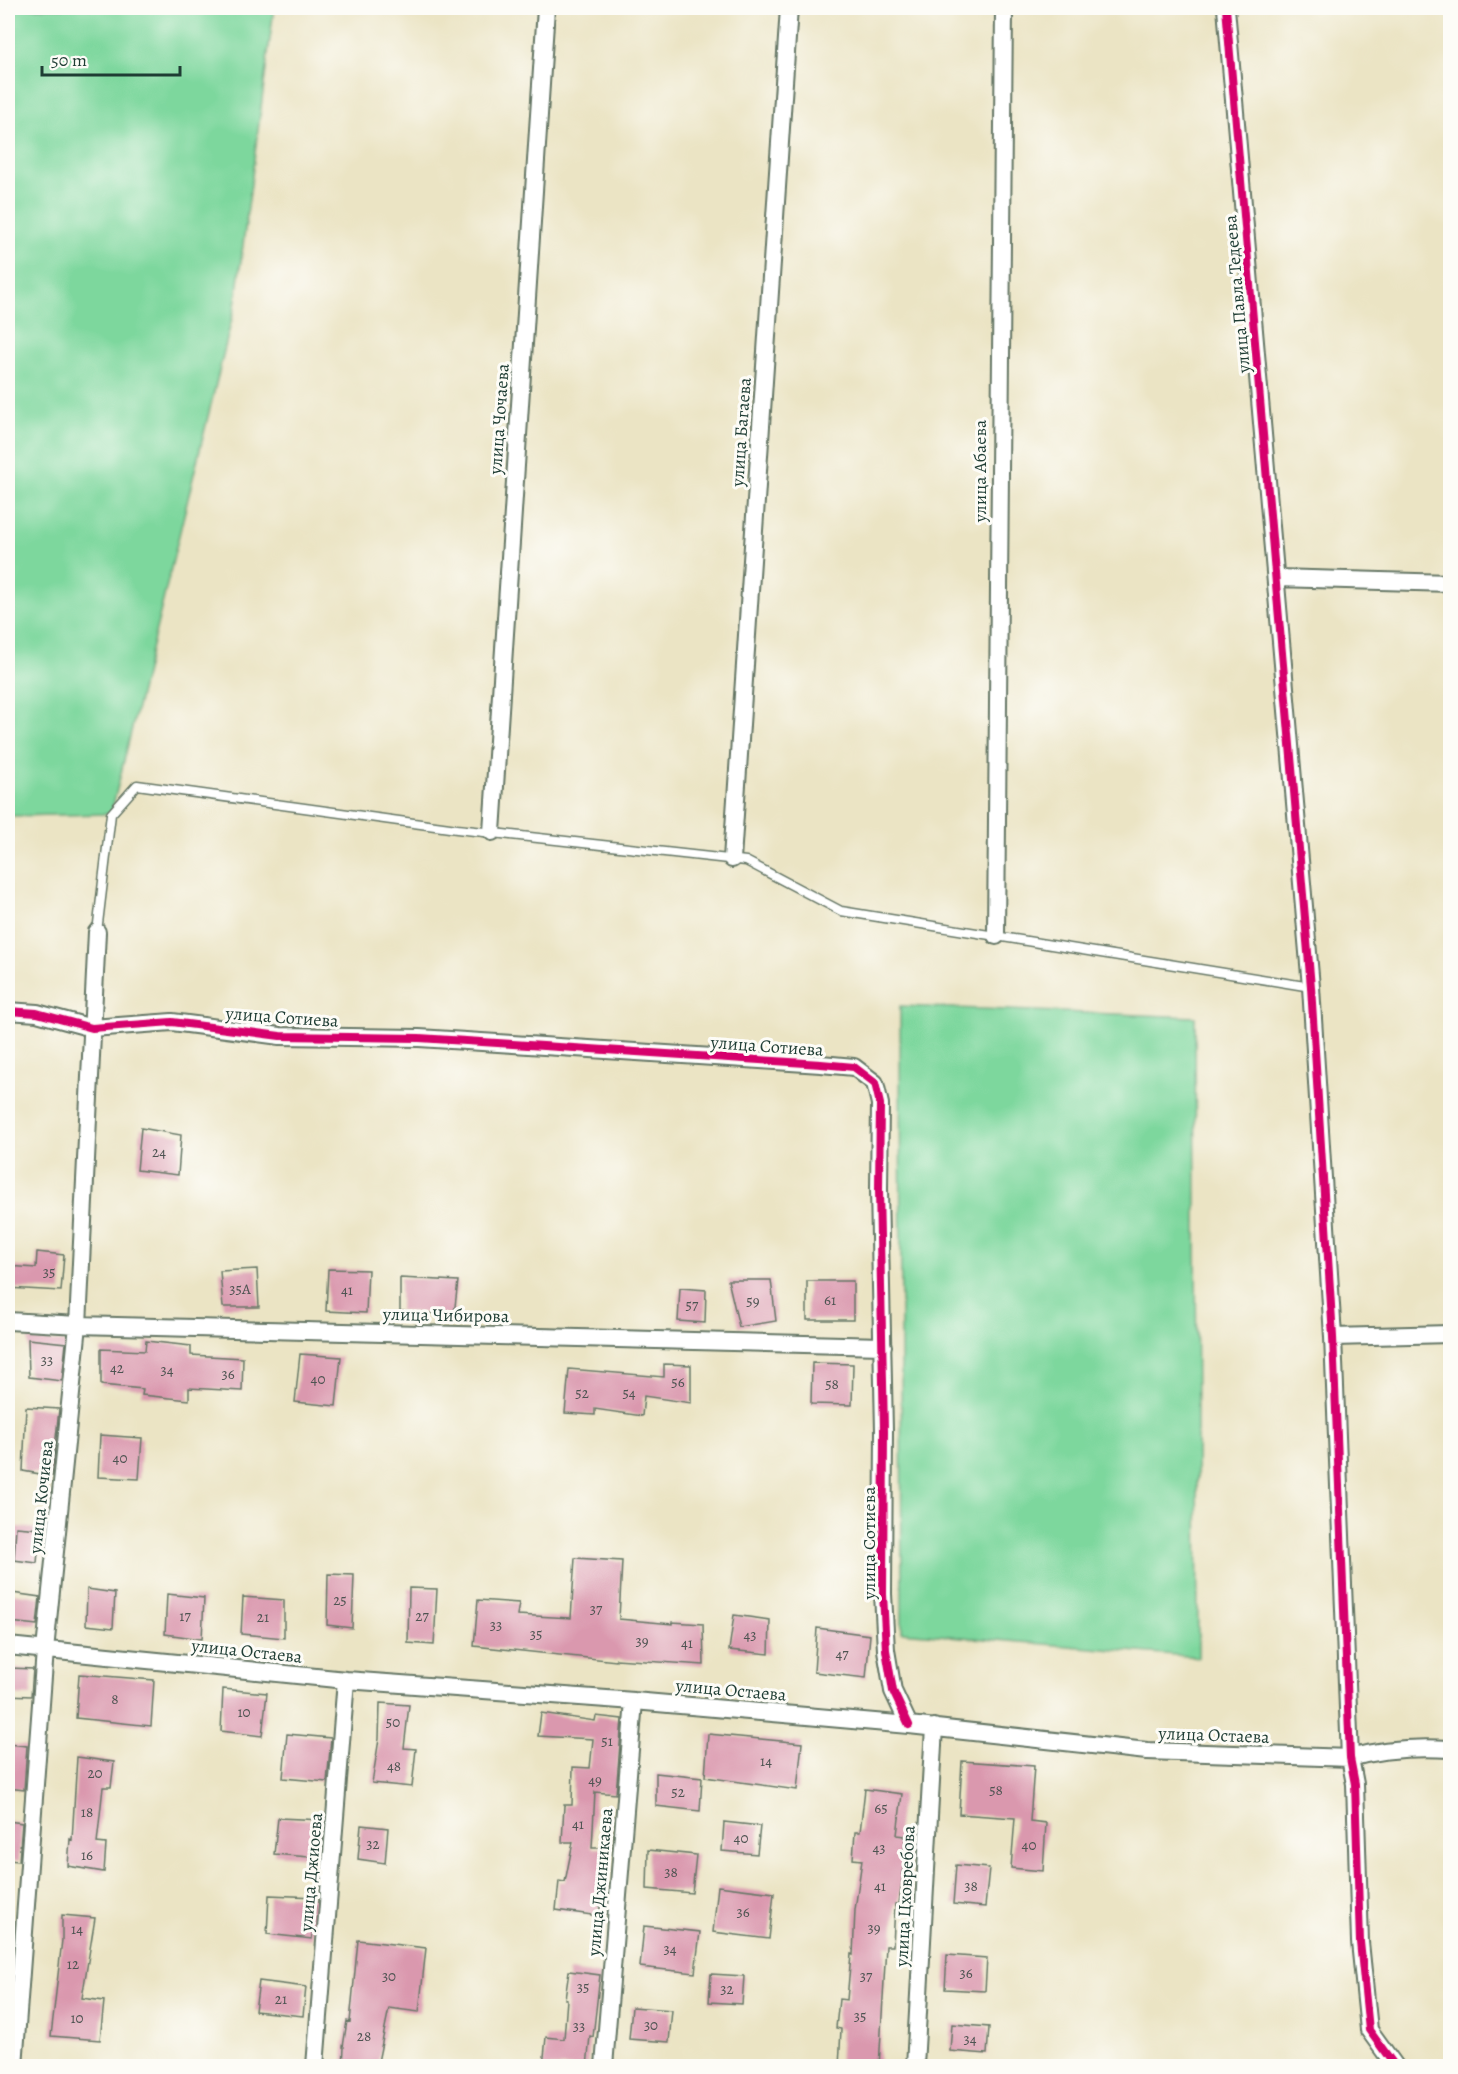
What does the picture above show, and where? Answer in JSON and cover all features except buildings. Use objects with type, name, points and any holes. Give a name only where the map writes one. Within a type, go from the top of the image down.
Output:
[{"type":"street","name":"улица Чочаева","points":[[492,832],[546,8]]},
{"type":"street","name":"улица Багаева","points":[[732,859],[789,8]]},
{"type":"street","name":"улица Абаева","points":[[996,936],[1004,8]]},
{"type":"street","name":"улица Павла Тедеева","points":[[1226,8],[1311,987],[1333,1337],[1350,1758],[1355,1784],[1360,1942],[1370,2030],[1395,2067]]},
{"type":"street","points":[[1277,578],[1450,583]]},
{"type":"street","name":"улица Кочиева","points":[[14,2067],[45,1650],[78,1325],[96,932]]},
{"type":"street","name":"улица Сотиева","points":[[8,1011],[36,1013],[92,1028],[172,1022],[280,1036],[419,1038],[854,1067],[875,1083],[880,1104],[879,1189],[884,1431],[883,1594],[886,1650],[893,1691],[909,1725]]},
{"type":"street","name":"улица Чибирова","points":[[8,1321],[78,1325],[883,1346]]},
{"type":"street","points":[[1333,1337],[1450,1334]]},
{"type":"street","name":"улица Остаева","points":[[8,1646],[346,1680],[634,1701],[909,1725],[1147,1752],[1350,1758],[1369,1753],[1433,1748],[1450,1749]]},
{"type":"street","name":"улица Джиоева","points":[[315,2067],[346,1680]]},
{"type":"street","name":"улица Джиникаева","points":[[604,2067],[634,1701]]},
{"type":"street","name":"улица Цховребова","points":[[915,2067],[934,1728]]},
{"type":"lane","points":[[96,932],[111,814],[137,785],[457,829],[747,861],[841,911],[1311,987]]},
{"type":"green space","points":[[8,8],[274,8],[235,306],[111,814],[8,816]]},
{"type":"green space","points":[[900,1006],[1195,1017],[1198,1657],[902,1632]]},
{"type":"cycle path","points":[[1226,8],[1311,987],[1333,1337],[1350,1758],[1355,1784],[1360,1942],[1369,2030],[1395,2066]]},
{"type":"cycle path","points":[[8,1011],[37,1013],[92,1028],[172,1022],[280,1036],[419,1038],[821,1064],[854,1067],[875,1083],[880,1104],[879,1189],[884,1431],[883,1594],[886,1650],[893,1691],[909,1725]]}]
